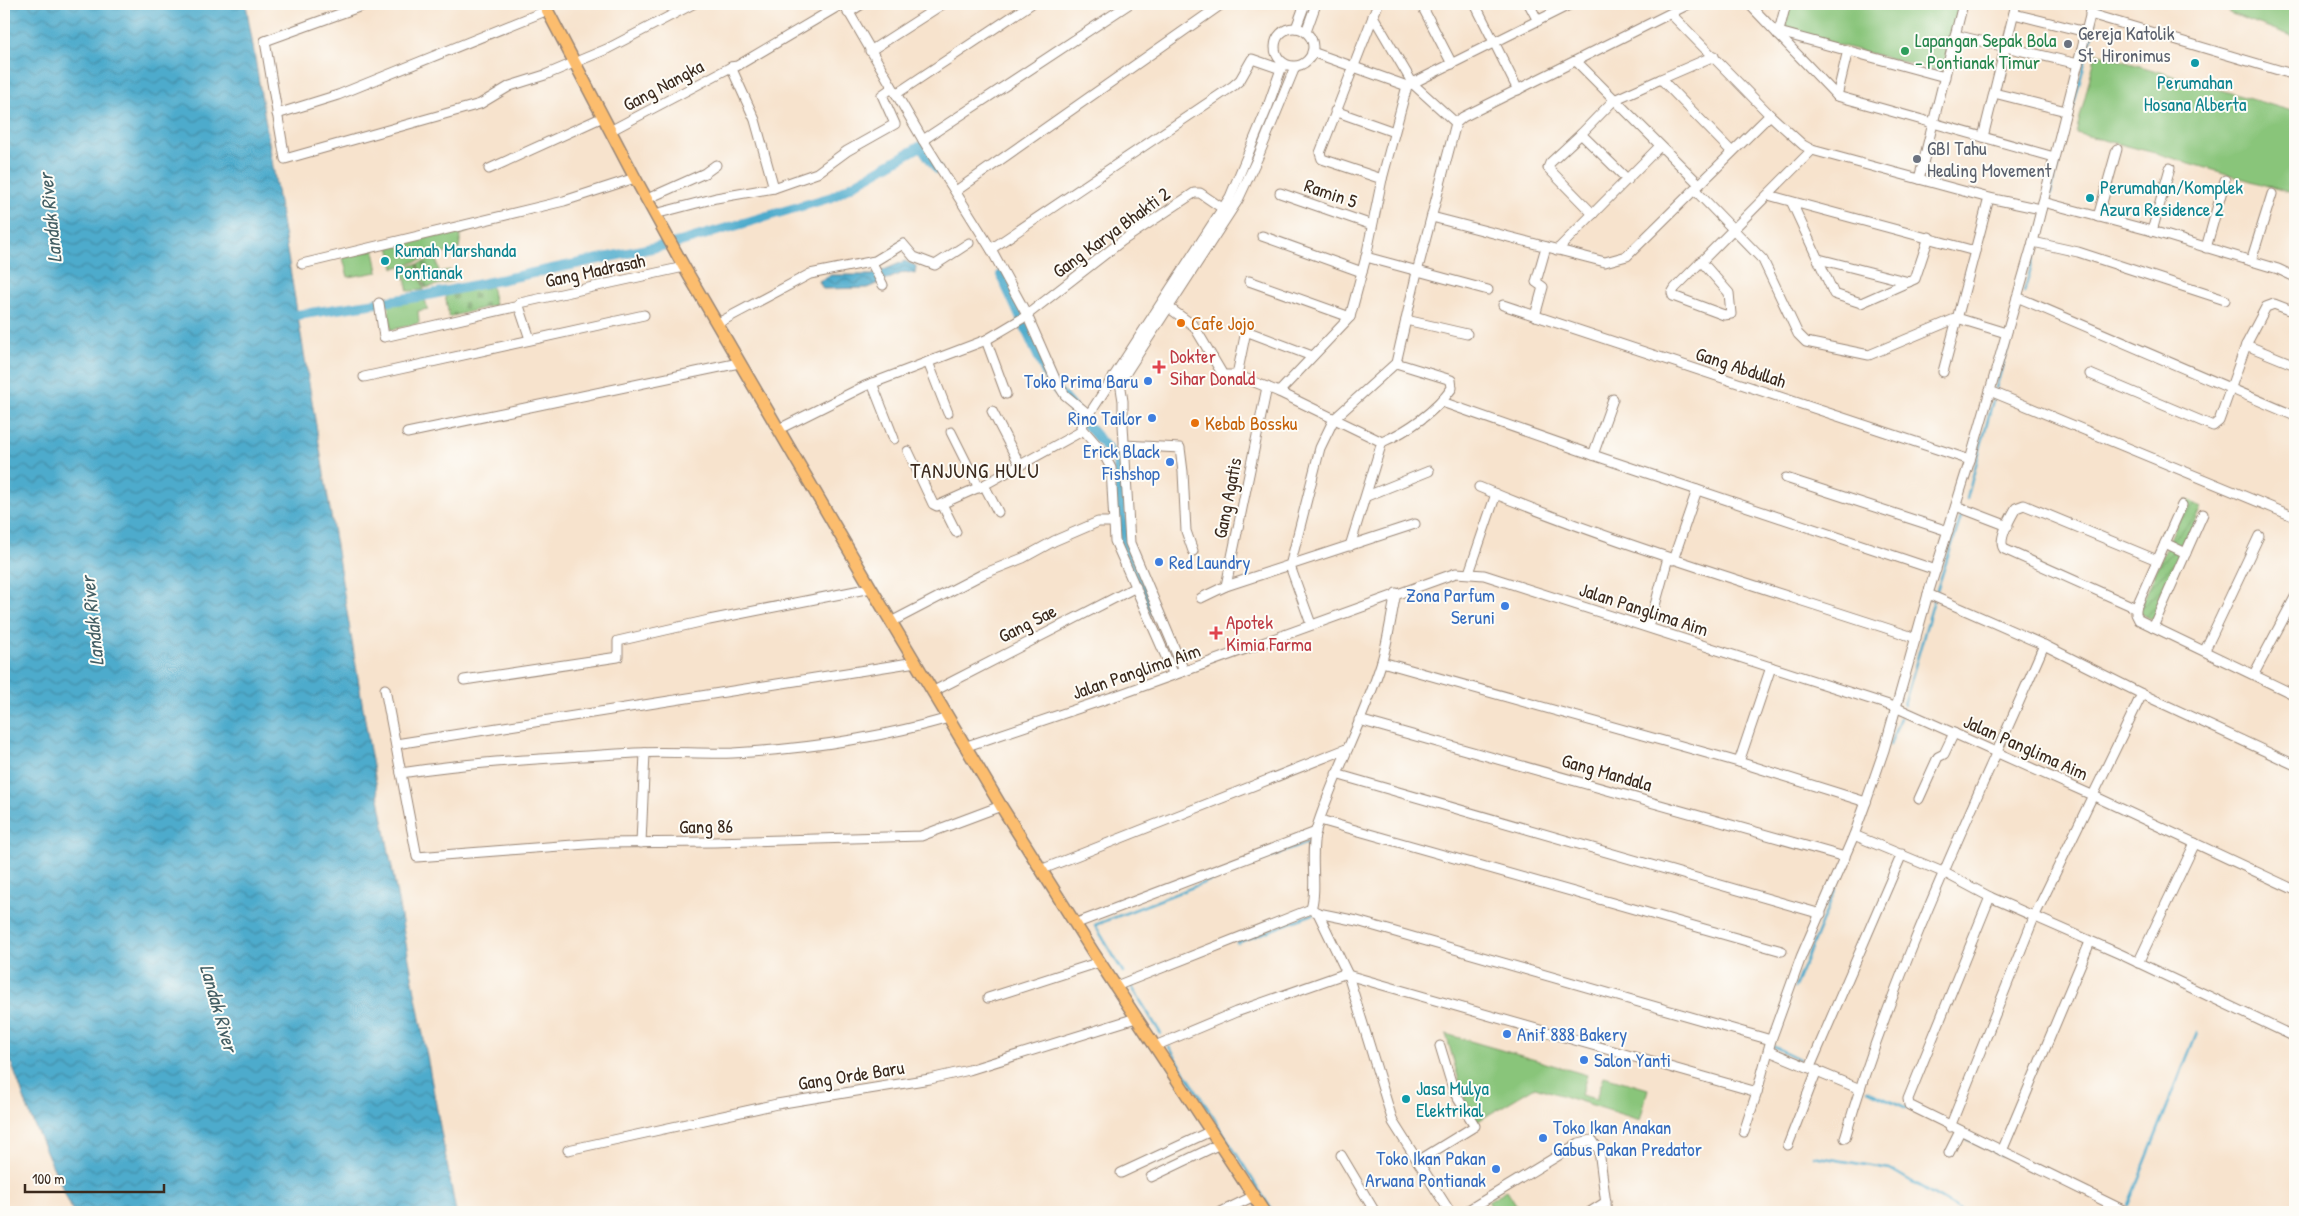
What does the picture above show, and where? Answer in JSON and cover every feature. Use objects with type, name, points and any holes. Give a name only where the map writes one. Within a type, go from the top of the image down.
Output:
[{"type":"main road","points":[[546,7],[610,131],[684,267],[891,622],[967,746],[997,808],[1043,869],[1136,1018],[1264,1212]]},
{"type":"street","points":[[367,4],[265,41],[285,159],[487,101],[510,86],[607,49],[694,4]]},
{"type":"street","points":[[843,4],[922,140],[991,249],[1021,319],[1056,381],[1066,395],[1088,415]]},
{"type":"street","name":"Gang Nangka","points":[[610,131],[732,70],[843,4]]},
{"type":"street","points":[[848,13],[862,4]]},
{"type":"street","points":[[870,51],[943,4]]},
{"type":"street","points":[[655,214],[716,198],[774,188],[817,173],[847,151],[895,124],[882,94],[894,91],[1031,4]]},
{"type":"street","points":[[922,140],[1129,4]]},
{"type":"street","points":[[956,191],[1222,4]]},
{"type":"street","points":[[1296,28],[1306,4]]},
{"type":"street","points":[[1306,32],[1316,4]]},
{"type":"street","points":[[1378,4],[1320,153],[1322,159],[1382,179]]},
{"type":"street","points":[[1421,4],[1452,64]]},
{"type":"street","points":[[1475,4],[1518,90]]},
{"type":"street","points":[[1529,4],[1538,21]]},
{"type":"street","points":[[1279,392],[1350,317],[1366,257],[1394,132],[1410,85],[1572,4]]},
{"type":"street","points":[[1311,624],[1290,566],[1320,448],[1334,420],[1396,363],[1417,272],[1456,124],[1463,118],[1690,4]]},
{"type":"street","points":[[1750,4],[1837,96],[2054,157]]},
{"type":"street","points":[[1779,34],[1786,4]]},
{"type":"street","points":[[1919,179],[1963,4]]},
{"type":"street","points":[[1983,137],[2016,4]]},
{"type":"street","points":[[1744,1132],[1771,1040],[1801,957],[1854,835],[1884,750],[1895,706],[1970,460],[2033,242],[2093,4]]},
{"type":"street","points":[[277,114],[338,95],[546,7]]},
{"type":"street","points":[[1671,14],[1770,115],[1803,145],[1812,150],[1989,198],[2098,216],[2251,261],[2295,277]]},
{"type":"street","points":[[2014,14],[2086,32]]},
{"type":"street","points":[[2090,14],[2295,75]]},
{"type":"street","points":[[1372,16],[1410,85],[1456,124]]},
{"type":"street","points":[[991,249],[1233,86],[1240,80],[1252,60],[1281,66],[1295,67],[1303,65],[1312,52],[1312,42],[1306,32],[1296,28],[1285,30],[1275,41],[1276,55],[1281,66],[1240,177],[1116,380]]},
{"type":"street","points":[[1779,34],[1945,77]]},
{"type":"street","points":[[1955,35],[2078,64]]},
{"type":"street","points":[[1312,52],[1410,85]]},
{"type":"street","points":[[1837,96],[1847,54],[1851,52]]},
{"type":"street","points":[[1593,214],[1548,168],[1550,163],[1614,100],[1714,56]]},
{"type":"street","points":[[1576,61],[1660,146],[1767,266],[1798,334],[1806,342],[1869,355],[1957,318],[2006,333]]},
{"type":"street","points":[[908,451],[934,504],[937,506],[981,486],[1082,428],[1088,415],[1116,380],[1168,307],[1238,200],[1295,67]]},
{"type":"street","points":[[732,70],[755,120],[774,188]]},
{"type":"street","points":[[1660,79],[1732,152]]},
{"type":"street","points":[[1994,92],[2066,111]]},
{"type":"street","points":[[1335,111],[1394,132]]},
{"type":"street","points":[[1432,217],[1605,262],[1622,259],[1770,115]]},
{"type":"street","points":[[489,169],[603,117]]},
{"type":"street","points":[[1581,134],[1628,180]]},
{"type":"street","points":[[1557,250],[1660,146]]},
{"type":"street","points":[[2098,216],[2117,149]]},
{"type":"street","points":[[1701,261],[1729,293],[1731,314],[1724,315],[1672,294],[1701,261],[1733,227],[1768,195],[1812,150]]},
{"type":"street","points":[[647,199],[705,173],[716,164]]},
{"type":"street","points":[[2152,231],[2170,168]]},
{"type":"street","points":[[302,264],[564,201],[635,178]]},
{"type":"street","points":[[2206,248],[2225,180]]},
{"type":"street","name":"Gang Karya Bhakti 2","points":[[1021,319],[1122,241],[1194,193],[1200,193],[1222,208]]},
{"type":"street","name":"Ramin 5","points":[[1280,193],[1372,225]]},
{"type":"street","points":[[2251,261],[2272,194]]},
{"type":"street","points":[[1768,195],[1792,203],[1929,237],[1975,251]]},
{"type":"street","points":[[1943,372],[1989,198]]},
{"type":"street","points":[[1792,203],[1834,294],[1861,303],[1909,282],[1917,276],[1929,237]]},
{"type":"street","points":[[1262,236],[1362,272]]},
{"type":"street","points":[[2033,242],[2078,252],[2224,300]]},
{"type":"street","points":[[718,323],[810,274],[871,262],[903,244],[914,257],[935,265],[969,243]]},
{"type":"street","points":[[1536,316],[1543,287],[1536,282],[1546,247]]},
{"type":"street","points":[[1366,257],[1488,290]]},
{"type":"street","points":[[1819,259],[1909,282]]},
{"type":"street","points":[[871,262],[883,285]]},
{"type":"street","name":"Gang Madrasah","points":[[380,303],[384,338],[518,306],[524,302],[684,267]]},
{"type":"street","points":[[1249,281],[1350,317]]},
{"type":"street","points":[[2017,297],[2295,416]]},
{"type":"street","points":[[2090,374],[2213,426],[2219,421],[2246,345],[2266,307],[2274,304],[2295,312]]},
{"type":"street","name":"Gang Abdullah","points":[[1502,305],[1970,460]]},
{"type":"street","points":[[518,306],[530,339]]},
{"type":"street","points":[[1168,307],[1194,326],[1224,375],[1236,375],[1279,392],[1382,442]]},
{"type":"street","points":[[364,377],[644,315]]},
{"type":"street","points":[[778,429],[872,383],[986,340],[1021,319]]},
{"type":"street","points":[[1406,320],[1467,334]]},
{"type":"street","points":[[1236,375],[1246,331],[1312,356]]},
{"type":"street","points":[[986,340],[1006,394]]},
{"type":"street","points":[[2246,345],[2295,365]]},
{"type":"street","points":[[928,362],[948,413]]},
{"type":"street","points":[[407,433],[739,363]]},
{"type":"street","points":[[1350,546],[1367,496],[1382,442],[1403,431],[1442,402],[1452,388],[1450,380],[1396,363]]},
{"type":"street","points":[[1116,380],[1123,401],[1130,543],[1184,672]]},
{"type":"street","points":[[872,383],[894,439]]},
{"type":"street","name":"Gang Agatis","points":[[1226,586],[1267,388]]},
{"type":"street","points":[[1990,391],[2295,517]]},
{"type":"street","points":[[1593,456],[1613,399]]},
{"type":"street","points":[[1442,402],[1593,456],[1936,570]]},
{"type":"street","points":[[992,411],[1020,465]]},
{"type":"street","points":[[1082,428],[1102,452],[1111,468],[1112,522],[1117,546],[1174,675]]},
{"type":"street","points":[[951,432],[998,512]]},
{"type":"street","points":[[1124,445],[1180,448],[1186,531],[1193,551]]},
{"type":"street","points":[[1367,496],[1429,471]]},
{"type":"street","points":[[1786,478],[1948,531]]},
{"type":"street","points":[[1479,487],[1587,530],[1670,559],[1916,638]]},
{"type":"street","points":[[1649,627],[1670,559],[1697,490]]},
{"type":"street","points":[[1469,573],[1496,494]]},
{"type":"street","points":[[942,504],[956,532]]},
{"type":"street","points":[[2136,608],[2004,549],[2002,542],[2008,526],[2016,508],[2024,505],[2157,560]]},
{"type":"street","points":[[2182,505],[2136,608],[2135,612],[2139,620],[2205,650],[2295,695]]},
{"type":"street","points":[[1956,506],[2008,526]]},
{"type":"street","points":[[2152,626],[2203,514]]},
{"type":"street","points":[[891,622],[983,574],[1023,558],[1054,541],[1098,522],[1112,522]]},
{"type":"street","points":[[1201,598],[1226,586],[1415,524]]},
{"type":"street","points":[[2205,650],[2260,536]]},
{"type":"street","points":[[2165,543],[2186,553]]},
{"type":"street","name":"Jalan Panglima Aim","points":[[967,746],[1184,672],[1456,572],[1469,573],[1499,580],[1895,706],[2295,890]]},
{"type":"street","name":"Gang Sae","points":[[934,691],[1136,587]]},
{"type":"street","points":[[464,680],[618,656],[618,641],[709,620],[871,588]]},
{"type":"street","points":[[1396,593],[1382,662],[1336,774],[1316,832],[1312,871],[1314,901],[1315,911],[1348,975],[1394,1122],[1450,1212]]},
{"type":"street","points":[[1928,594],[2044,646],[2295,765]]},
{"type":"street","points":[[2254,674],[2295,597]]},
{"type":"street","points":[[1845,1138],[1860,1089],[1899,982],[2044,646]]},
{"type":"street","points":[[396,744],[916,662]]},
{"type":"street","points":[[1382,662],[1739,762],[1866,802]]},
{"type":"street","points":[[1739,762],[1771,667]]},
{"type":"street","points":[[385,688],[401,773],[495,762],[645,753],[731,753],[807,746],[848,741],[949,718]]},
{"type":"street","points":[[1950,1127],[2035,915],[2142,694]]},
{"type":"street","name":"Gang Mandala","points":[[1359,720],[1845,857]]},
{"type":"street","points":[[1919,799],[1938,757],[1944,754],[1954,733]]},
{"type":"street","points":[[1043,869],[1346,749]]},
{"type":"street","points":[[640,843],[645,753]]},
{"type":"street","name":"Gang 86","points":[[401,773],[416,857],[599,843],[921,836],[997,808]]},
{"type":"street","points":[[1336,774],[1821,914]]},
{"type":"street","points":[[1320,820],[1782,951]]},
{"type":"street","points":[[1077,923],[1316,832]]},
{"type":"street","points":[[1854,835],[1945,873],[1990,897],[2035,915],[2295,1037]]},
{"type":"street","points":[[2138,963],[2195,843]]},
{"type":"street","points":[[1788,1145],[1813,1069],[1902,854]]},
{"type":"street","points":[[1990,897],[1908,1099],[1909,1105],[1950,1127],[2127,1212]]},
{"type":"street","points":[[1116,986],[1315,911],[1357,921],[1771,1040]]},
{"type":"street","points":[[2002,1151],[2090,942]]},
{"type":"street","points":[[988,998],[1100,962]]},
{"type":"street","points":[[1155,1046],[1285,994],[1337,976],[1348,975],[1757,1092]]},
{"type":"street","name":"Gang Orde Baru","points":[[568,1150],[777,1104],[961,1071],[1136,1018]]},
{"type":"street","points":[[1418,1161],[1475,1126],[1454,1092],[1440,1046]]},
{"type":"street","points":[[1769,1050],[1860,1089]]},
{"type":"street","points":[[1120,1172],[1211,1131]]},
{"type":"street","points":[[1949,1153],[1960,1131]]},
{"type":"street","points":[[1465,1212],[1579,1143],[1592,1140],[1599,1150],[1607,1212]]},
{"type":"street","points":[[1151,1177],[1220,1144]]},
{"type":"street","points":[[1342,1155],[1376,1212]]},
{"type":"street","points":[[1221,1212],[1254,1196]]},
{"type":"street","points":[[1590,1212],[1606,1202]]},
{"type":"green space","name":"Lapangan Sepak Bola - Pontianak Timur","points":[[1790,4],[1960,4],[1943,72],[1784,31]]},
{"type":"green space","points":[[2231,4],[2295,4],[2295,37],[2229,13]]},
{"type":"green space","points":[[2096,53],[2295,112],[2295,194],[2159,154],[2076,133]]},
{"type":"green space","points":[[467,227],[468,232],[461,234],[459,249],[394,268],[389,246]]},
{"type":"green space","points":[[374,250],[378,272],[348,277],[343,258]]},
{"type":"green space","points":[[436,258],[439,272],[450,270],[453,281],[425,288],[418,264]]},
{"type":"green space","points":[[417,264],[424,290],[408,291],[402,267]]},
{"type":"green space","points":[[491,285],[495,305],[449,317],[445,294]]},
{"type":"green space","points":[[425,300],[428,309],[418,311],[419,323],[391,330],[388,305]]},
{"type":"green space","points":[[2187,500],[2202,507],[2154,620],[2138,613]]},
{"type":"green space","points":[[1446,1034],[1587,1075],[1581,1095],[1596,1099],[1604,1076],[1648,1089],[1640,1120],[1535,1087],[1478,1121],[1464,1098]]},
{"type":"green space","points":[[1507,1190],[1521,1212],[1495,1212],[1488,1201]]},
{"type":"water","name":"Landak River","points":[[4,4],[246,4],[370,750],[456,1212],[73,1212],[32,1120],[4,1043]]},
{"type":"water","points":[[905,261],[916,266],[915,274],[905,272],[867,288],[823,289],[819,281],[831,275],[872,275]]},
{"type":"waterway","points":[[2099,9],[2100,4]]},
{"type":"waterway","points":[[2050,197],[2095,23]]},
{"type":"waterway","points":[[297,315],[423,296],[680,242],[832,197],[921,146],[937,169]]},
{"type":"waterway","points":[[2040,236],[2046,211]]},
{"type":"waterway","points":[[2024,292],[2036,251]]},
{"type":"waterway","points":[[1001,275],[1050,382],[1117,460],[1124,543],[1154,611]]},
{"type":"waterway","points":[[1996,388],[2020,307]]},
{"type":"waterway","points":[[1967,499],[1993,400]]},
{"type":"waterway","points":[[1937,590],[1961,517]]},
{"type":"waterway","points":[[1904,705],[1934,600]]},
{"type":"waterway","points":[[1890,745],[1900,718]]},
{"type":"waterway","points":[[1123,972],[1095,925],[1312,841]]},
{"type":"waterway","points":[[1795,987],[1836,888]]},
{"type":"waterway","points":[[1237,943],[1313,914]]},
{"type":"waterway","points":[[1130,984],[1161,1034]]},
{"type":"waterway","points":[[2128,1205],[2197,1032]]},
{"type":"waterway","points":[[1773,1046],[1799,1059]]},
{"type":"waterway","points":[[1169,1047],[1273,1212]]},
{"type":"waterway","points":[[1867,1090],[1907,1108]]},
{"type":"waterway","points":[[1965,1138],[2002,1155]]},
{"type":"waterway","points":[[1813,1156],[1890,1169],[1964,1212]]},
{"type":"place","name":"Gereja Katolik St. Hironimus","points":[[2068,44]]},
{"type":"place","name":"Lapangan Sepak Bola - Pontianak Timur","points":[[1905,51]]},
{"type":"place","name":"Perumahan Hosana Alberta","points":[[2195,63]]},
{"type":"place","name":"GBI Tahu Healing Movement","points":[[1917,159]]},
{"type":"place","name":"Perumahan/Komplek Azura Residence 2","points":[[2090,198]]},
{"type":"place","name":"Rumah Marshanda Pontianak","points":[[385,261]]},
{"type":"place","name":"Cafe Jojo","points":[[1181,323]]},
{"type":"place","name":"Dokter Sihar Donald","points":[[1159,367]]},
{"type":"place","name":"Toko Prima Baru","points":[[1148,381]]},
{"type":"place","name":"Rino Tailor","points":[[1152,418]]},
{"type":"place","name":"Kebab Bossku","points":[[1195,423]]},
{"type":"place","name":"Erick Black Fishshop","points":[[1170,462]]},
{"type":"place","name":"Red Laundry","points":[[1159,562]]},
{"type":"place","name":"Zona Parfum Seruni","points":[[1505,606]]},
{"type":"place","name":"Apotek Kimia Farma","points":[[1216,633]]},
{"type":"place","name":"Anif 888 Bakery","points":[[1507,1034]]},
{"type":"place","name":"Salon Yanti","points":[[1584,1060]]},
{"type":"place","name":"Jasa Mulya Elektrikal","points":[[1406,1099]]},
{"type":"place","name":"Toko Ikan Anakan Gabus Pakan Predator","points":[[1543,1138]]},
{"type":"place","name":"Toko Ikan Pakan Arwana Pontianak","points":[[1496,1169]]},
{"type":"district","name":"TANJUNG HULU","points":[[975,471]]}]
